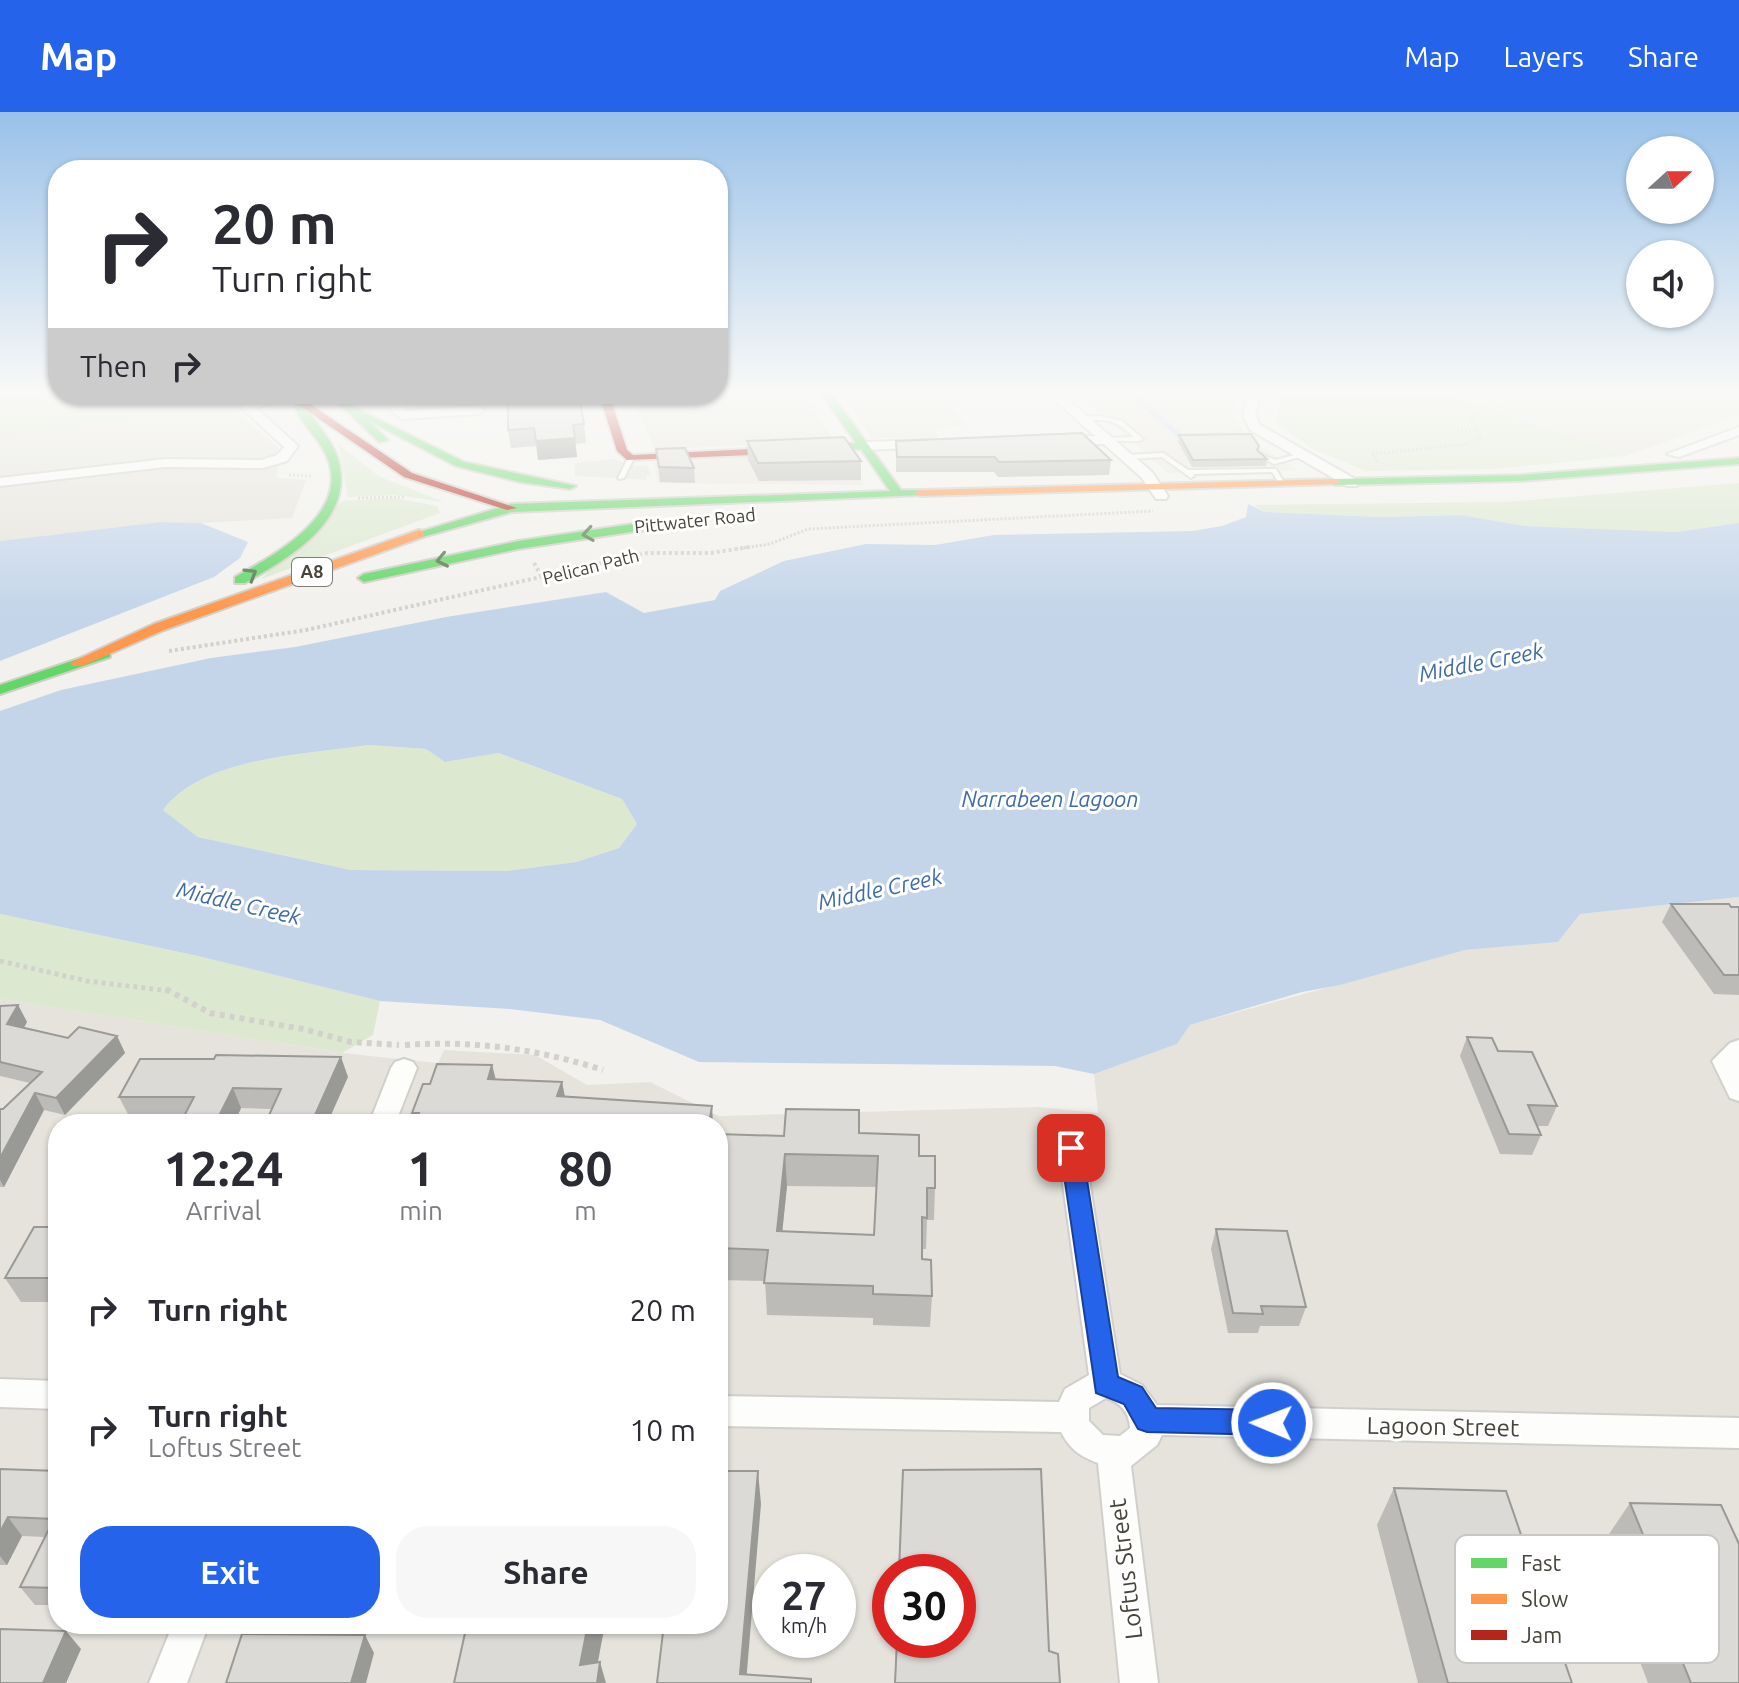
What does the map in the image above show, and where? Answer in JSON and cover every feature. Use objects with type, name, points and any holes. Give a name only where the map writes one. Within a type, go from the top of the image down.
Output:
[{"type":"main road","points":[[159,627],[280,556],[305,537],[329,509],[338,481],[336,465]]},
{"type":"main road","points":[[394,465],[408,475],[511,508],[620,514],[752,508],[805,510]]},
{"type":"main road","points":[[437,465],[502,493],[509,498],[511,508]]},
{"type":"main road","points":[[468,465],[487,472],[580,487],[724,499]]},
{"type":"main road","points":[[877,465],[898,494]]},
{"type":"main road","name":"Pittwater Road","points":[[77,663],[159,627],[455,521],[511,508],[898,494],[1160,497],[1193,478],[1277,472],[1352,483],[1551,477],[1688,465]]},
{"type":"main road","name":"Pittwater Road","points":[[281,597],[518,545],[682,522],[805,510],[1160,497],[1512,489],[1739,471]]},
{"type":"main road","name":"Pittwater Road","points":[[0,690],[281,597],[480,526],[511,508]]},
{"type":"street","points":[[0,482],[145,465]]},
{"type":"street","points":[[1134,465],[1160,497]]},
{"type":"street","points":[[1320,465],[1352,483]]},
{"type":"street","points":[[1739,1049],[1725,1061],[1739,1091]]},
{"type":"street","points":[[385,1114],[401,1056]]},
{"type":"street","points":[[1071,1148],[1106,1384]]},
{"type":"street","points":[[1106,1384],[1133,1395],[1143,1407],[1147,1420],[1146,1434],[1139,1445],[1127,1452],[1113,1454],[1084,1443],[1071,1417],[1073,1404],[1080,1393],[1092,1386],[1106,1384]]},
{"type":"street","points":[[0,1393],[48,1395]]},
{"type":"street","points":[[728,1411],[1071,1417]]},
{"type":"street","name":"Lagoon Street","points":[[1147,1420],[1739,1433]]},
{"type":"street","name":"Loftus Street","points":[[1113,1454],[1139,1683]]},
{"type":"street","points":[[168,1683],[187,1634]]},
{"type":"lane","points":[[621,478],[627,465]]},
{"type":"lane","points":[[1176,465],[1193,478]]},
{"type":"lane","points":[[1270,465],[1277,472],[1287,465]]},
{"type":"path","points":[[309,465],[316,485]]},
{"type":"path","points":[[345,499],[405,497]]},
{"type":"path","name":"Pelican Path","points":[[159,653],[306,630],[647,553],[711,553],[770,544],[808,529],[1160,497]]},
{"type":"path","points":[[0,961],[87,981],[166,989],[210,1013],[303,1029],[401,1056],[453,1041],[549,1051],[603,1070]]},
{"type":"shaded area","points":[[0,465],[278,465],[277,478],[306,480],[292,518],[161,522],[0,541]]},
{"type":"shaded area","points":[[575,465],[648,466],[651,475],[646,476],[647,480],[575,476]]},
{"type":"shaded area","points":[[655,465],[852,465],[865,485],[658,483]]},
{"type":"shaded area","points":[[1159,465],[1291,465],[1298,470],[1168,473]]},
{"type":"shaded area","points":[[1739,897],[1739,1683],[0,1683],[0,999],[342,1053],[438,1063],[444,1050],[535,1055],[587,1085],[650,1082],[715,1114],[48,1114],[48,1634],[728,1634],[728,1116],[1039,1107],[1098,1113],[1094,1074],[1177,1044],[1190,1025],[1465,950],[1558,942],[1580,914]]},
{"type":"green space","points":[[342,465],[365,465],[380,477],[444,502],[396,495],[348,497]]},
{"type":"green space","points":[[1352,465],[1531,465],[1494,469],[1366,471]]},
{"type":"green space","points":[[1739,483],[1739,523],[1676,532],[1525,526],[1461,515],[1383,517],[1265,512],[1254,505],[1504,502]]},
{"type":"green space","points":[[395,498],[437,506],[440,513],[261,579],[342,501]]},
{"type":"green space","points":[[368,745],[426,749],[445,762],[497,753],[622,799],[637,824],[619,848],[576,862],[507,871],[351,870],[198,837],[163,810],[181,792],[229,768],[286,756]]},
{"type":"green space","points":[[0,914],[198,956],[380,1001],[373,1035],[342,1053],[0,999]]},
{"type":"water","name":"Narrabeen Lagoon","points":[[1248,504],[1265,512],[1383,517],[1461,515],[1525,526],[1676,532],[1739,523],[1739,897],[1580,914],[1558,942],[1465,950],[1340,985],[1302,992],[1190,1025],[1177,1044],[1094,1074],[1055,1066],[699,1062],[600,1020],[510,1009],[380,1001],[198,956],[0,914],[0,711],[61,690],[211,658],[295,647],[446,617],[606,592],[644,613],[715,600],[720,591],[784,561],[866,544],[935,545],[994,535],[1192,531],[1222,526],[1246,517]],"holes":[[[368,745],[426,749],[445,762],[498,753],[622,799],[637,824],[619,848],[576,862],[507,871],[351,870],[198,837],[163,810],[181,792],[203,778],[257,761]]]},
{"type":"water","points":[[161,522],[201,523],[248,542],[240,558],[214,577],[0,661],[0,541]]},
{"type":"building","points":[[693,465],[694,468],[659,467]]},
{"type":"building","points":[[1671,904],[1729,904],[1739,907],[1739,975],[1724,975]]},
{"type":"building","points":[[18,1005],[7,1024],[68,1038],[79,1027],[117,1036],[56,1098],[35,1093],[0,1158],[0,1109],[42,1072],[0,1062],[0,1006]]},
{"type":"building","points":[[1467,1037],[1492,1038],[1498,1051],[1532,1052],[1557,1106],[1528,1105],[1541,1135],[1509,1134]]},
{"type":"building","points":[[216,1055],[341,1057],[315,1114],[270,1114],[281,1089],[233,1088],[220,1114],[185,1114],[194,1097],[119,1097],[140,1059],[214,1059]]},
{"type":"building","points":[[437,1064],[492,1065],[488,1079],[562,1082],[557,1096],[712,1106],[711,1114],[412,1113],[423,1084],[430,1084]]},
{"type":"building","points":[[786,1109],[859,1110],[859,1133],[919,1135],[919,1156],[935,1156],[935,1188],[927,1188],[927,1218],[922,1217],[922,1259],[931,1260],[932,1296],[873,1294],[873,1286],[764,1283],[768,1250],[728,1248],[728,1134],[784,1136]],"holes":[[[785,1154],[878,1156],[874,1235],[777,1231]]]},
{"type":"building","points":[[34,1227],[48,1227],[48,1278],[5,1278]]},
{"type":"building","points":[[1216,1229],[1287,1231],[1306,1307],[1261,1306],[1263,1314],[1233,1313]]},
{"type":"building","points":[[0,1469],[48,1471],[48,1519],[8,1517],[0,1532]]},
{"type":"building","points":[[1041,1469],[1049,1651],[1058,1654],[1060,1683],[895,1683],[896,1658],[976,1658],[976,1554],[900,1554],[903,1470]]},
{"type":"building","points":[[728,1471],[758,1471],[740,1674],[811,1679],[811,1683],[657,1683],[663,1634],[728,1634]]},
{"type":"building","points":[[1394,1488],[1506,1491],[1521,1535],[1455,1535],[1455,1663],[1565,1663],[1572,1683],[1448,1683]]},
{"type":"building","points":[[1630,1503],[1721,1505],[1739,1544],[1739,1683],[1691,1683],[1683,1663],[1719,1663],[1719,1535],[1643,1535]]},
{"type":"building","points":[[48,1531],[48,1588],[20,1587]]},
{"type":"building","points":[[0,1629],[65,1634],[43,1683],[0,1683]]},
{"type":"building","points":[[242,1634],[365,1635],[351,1683],[226,1683]]},
{"type":"building","points":[[465,1634],[586,1634],[580,1665],[600,1662],[597,1683],[454,1683]]},
{"type":"traffic: fast","points":[[240,580],[296,545],[326,513],[335,495],[337,475],[334,465]]},
{"type":"traffic: fast","points":[[465,465],[520,479],[570,486]]},
{"type":"traffic: fast","points":[[877,465],[898,494]]},
{"type":"traffic: fast","points":[[1335,482],[1521,478],[1684,465]]},
{"type":"traffic: fast","points":[[419,534],[511,508],[920,493]]},
{"type":"traffic: fast","points":[[364,578],[518,545],[653,525]]},
{"type":"traffic: fast","points":[[0,690],[105,654]]},
{"type":"traffic: slow","points":[[920,493],[1335,482]]},
{"type":"traffic: slow","points":[[77,663],[159,627],[419,534]]},
{"type":"traffic: jam","points":[[394,465],[408,475],[511,508]]},
{"type":"route","points":[[1071,1148],[1106,1384],[1133,1395],[1143,1407],[1147,1420],[1272,1423]]},
{"type":"water label","name":"Middle Creek","points":[[1481,662]]},
{"type":"water label","name":"Middle Creek","points":[[880,889]]},
{"type":"water label","name":"Middle Creek","points":[[239,903]]}]
